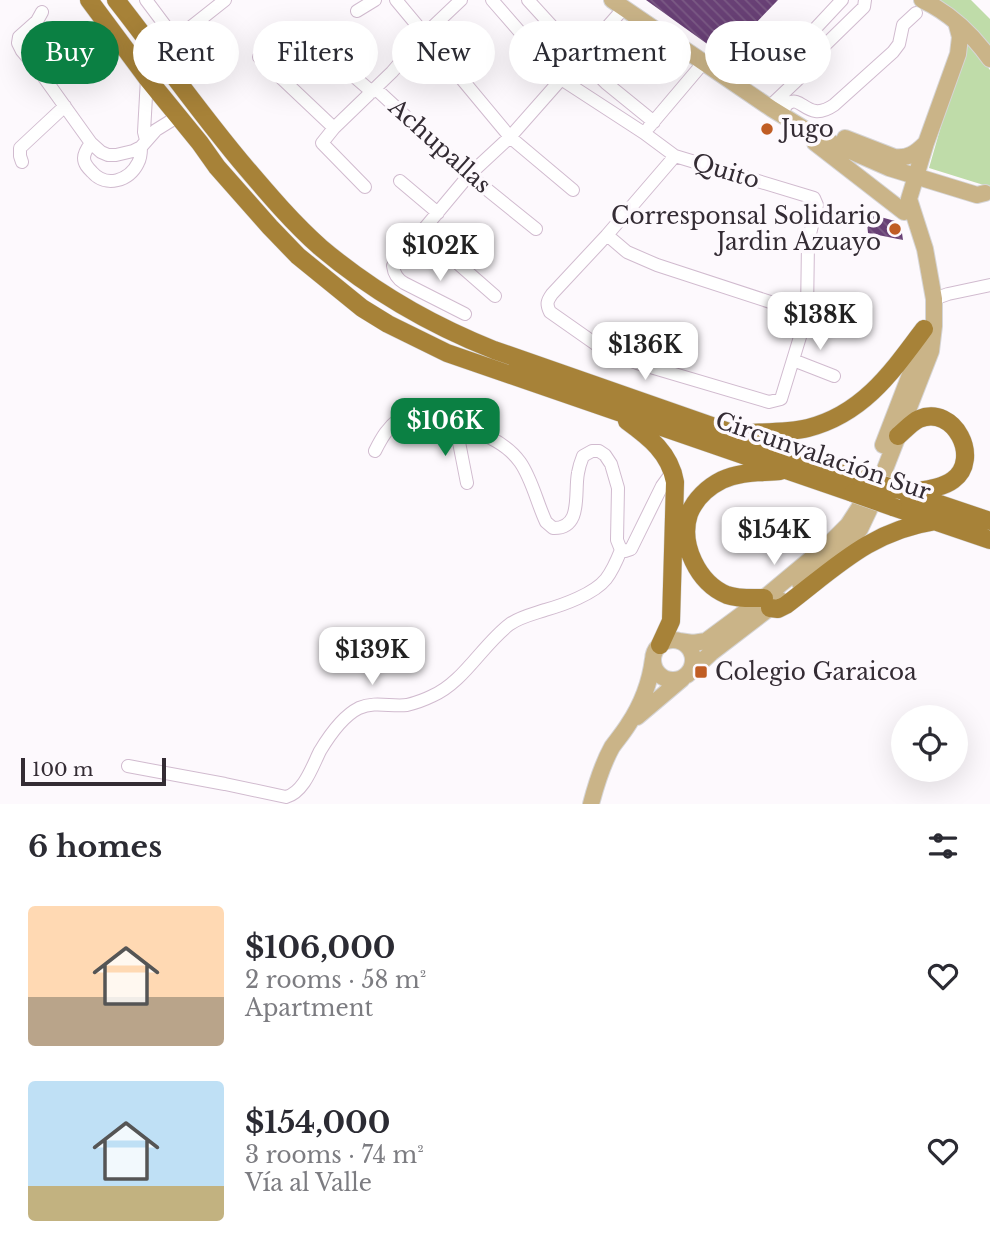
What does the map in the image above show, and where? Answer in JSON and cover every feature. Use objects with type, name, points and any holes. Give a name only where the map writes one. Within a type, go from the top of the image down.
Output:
[{"type":"highway","name":"Circunvalación Sur","points":[[89,0],[133,60]]},
{"type":"highway","name":"Circunvalación Sur","points":[[116,0],[195,105],[274,200],[321,247],[376,289],[409,310],[494,351],[733,433],[857,485]]},
{"type":"highway","name":"Circunvalación Sur","points":[[149,84],[170,121],[200,143],[217,167],[279,237],[362,308],[388,324],[447,353],[791,471],[857,485],[990,521]]},
{"type":"highway","points":[[733,433],[788,431],[830,421],[872,393],[924,329]]},
{"type":"highway","points":[[613,410],[659,447],[673,471],[675,492],[671,621],[657,652]]},
{"type":"highway","points":[[898,436],[919,419],[934,416],[953,425],[961,436],[965,450],[964,465],[956,479],[945,485],[899,497]]},
{"type":"highway","points":[[791,471],[744,473],[720,481],[694,503],[687,522],[691,554],[702,576],[726,594],[767,603],[778,609],[881,536],[916,524],[935,521]]},
{"type":"highway","name":"Circunvalación Sur","points":[[899,497],[935,521],[990,540]]},
{"type":"main road","points":[[618,4],[816,136],[889,168],[913,173],[977,195],[987,194]]},
{"type":"main road","points":[[919,6],[956,22],[978,42],[990,59]]},
{"type":"main road","points":[[630,723],[767,603],[848,525],[859,508],[920,349],[924,329],[922,283],[916,251],[900,197],[926,143],[958,54],[960,37],[956,22]]},
{"type":"main road","points":[[774,110],[894,157],[911,156],[926,143]]},
{"type":"main road","points":[[774,110],[904,212]]},
{"type":"main road","points":[[591,804],[605,761],[646,693],[657,652],[669,641],[705,641],[767,603],[828,560],[860,529],[931,351],[934,299],[925,249],[909,199],[913,173]]},
{"type":"main road","points":[[657,652],[655,669],[662,677],[672,681],[685,677],[693,665],[692,653],[679,641]]},
{"type":"street","points":[[146,0],[177,38],[225,0]]},
{"type":"street","points":[[356,11],[375,0]]},
{"type":"street","points":[[396,0],[413,21]]},
{"type":"street","points":[[439,21],[461,0]]},
{"type":"street","name":"Quito","points":[[492,0],[510,21]]},
{"type":"street","points":[[528,0],[547,21]]},
{"type":"street","points":[[822,21],[842,0]]},
{"type":"street","points":[[831,39],[864,6],[865,0]]},
{"type":"street","points":[[606,21],[618,4]]},
{"type":"street","points":[[774,110],[792,102],[814,112],[825,111],[834,105],[893,51],[899,44],[903,25],[919,6]]},
{"type":"street","points":[[42,12],[37,21],[19,37],[18,43],[91,143],[108,155],[125,153],[144,143],[170,121],[146,110]]},
{"type":"street","points":[[644,133],[704,62]]},
{"type":"street","points":[[365,187],[322,143],[392,70]]},
{"type":"street","points":[[91,143],[84,156],[85,163],[101,181],[109,182],[126,177],[133,170],[138,164],[144,143],[146,84]]},
{"type":"street","points":[[288,84],[334,128]]},
{"type":"street","name":"Achupallas","points":[[367,84],[469,174],[537,229]]},
{"type":"street","points":[[465,84],[510,137],[573,190]]},
{"type":"street","points":[[466,314],[404,284],[394,272],[393,266],[469,174],[510,137],[557,84]]},
{"type":"street","name":"Quito","points":[[569,84],[675,156],[814,198],[817,205],[808,242],[807,314]]},
{"type":"street","points":[[607,84],[654,122]]},
{"type":"street","points":[[774,110],[796,84]]},
{"type":"street","points":[[22,162],[19,156],[20,148],[65,106]]},
{"type":"street","points":[[607,235],[627,252],[657,265],[807,314],[781,399],[769,402],[607,352],[550,312],[547,301],[675,156]]},
{"type":"street","points":[[400,181],[438,213]]},
{"type":"street","points":[[422,232],[495,296]]},
{"type":"street","points":[[934,299],[990,285]]},
{"type":"street","points":[[793,360],[834,376]]},
{"type":"street","points":[[128,766],[286,797],[293,795],[343,719],[358,708],[372,704],[405,705],[437,695],[459,677],[495,636],[514,621],[560,606],[605,581],[621,551],[617,540],[618,488],[611,464],[599,451],[583,456],[578,472],[575,511],[569,524],[562,528],[553,528],[546,522],[520,462],[497,442],[470,429],[400,418],[391,425],[375,451]]},
{"type":"street","points":[[456,427],[467,483]]},
{"type":"street","points":[[621,551],[631,549],[662,486],[673,471]]},
{"type":"green space","points":[[934,0],[971,0],[990,19],[990,50]]},
{"type":"green space","points":[[966,39],[990,70],[990,187],[929,168]]},
{"type":"building","points":[[646,0],[778,0],[758,21],[705,21],[705,42],[691,32],[691,21],[675,21]]},
{"type":"building","points":[[866,213],[895,221],[903,240],[868,233]]},
{"type":"place","name":"Jugo","points":[[767,129]]},
{"type":"place","name":"Corresponsal Solidario Jardin Azuayo","points":[[895,229]]},
{"type":"place","name":"Colegio Garaicoa","points":[[701,672]]}]
